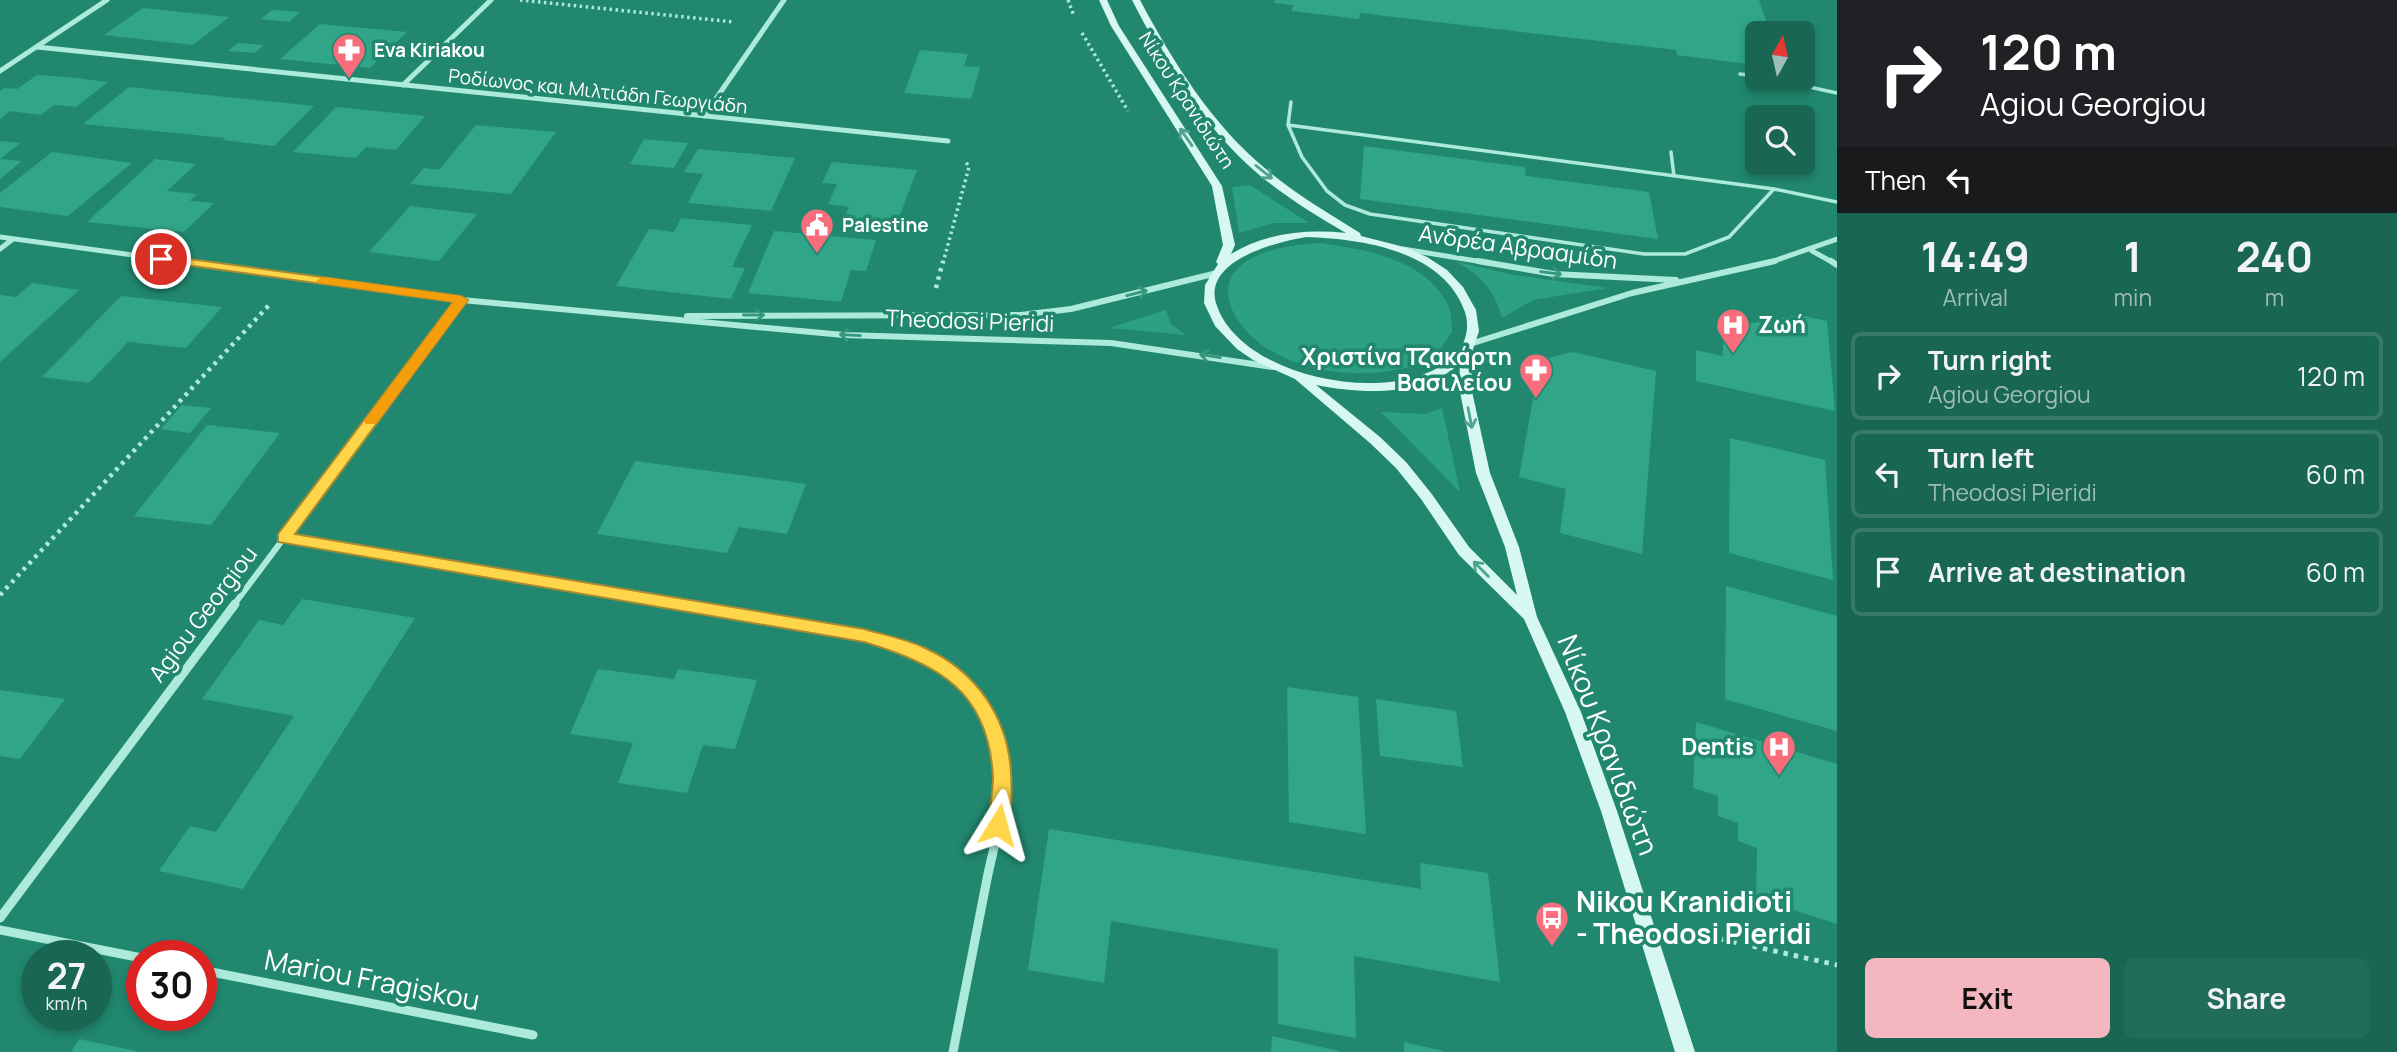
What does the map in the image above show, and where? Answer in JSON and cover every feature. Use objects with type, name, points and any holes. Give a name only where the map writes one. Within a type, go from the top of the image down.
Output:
[{"type":"main road","name":"Νίκου Κρανιδιώτη","points":[[1103,0],[1115,26],[1217,186],[1229,245],[1219,269]]},
{"type":"main road","name":"Νίκου Κρανιδιώτη","points":[[1136,0],[1147,22],[1201,104],[1251,162],[1295,197],[1364,239]]},
{"type":"main road","points":[[1325,234],[1364,239],[1427,264],[1457,288],[1473,316],[1474,331],[1468,347],[1443,371],[1406,383],[1360,387],[1294,374],[1278,368],[1240,345],[1217,318],[1210,290],[1219,269],[1241,250],[1279,237],[1325,234]]},
{"type":"main road","name":"Νίκου Κρανιδιώτη","points":[[1468,347],[1465,387],[1483,472],[1512,547],[1530,617],[1577,724],[1609,811],[1685,1052]]},
{"type":"main road","name":"Νίκου Κρανιδιώτη","points":[[1294,374],[1342,411],[1401,466],[1426,496],[1464,551],[1530,617]]},
{"type":"street","points":[[0,71],[107,0]]},
{"type":"street","points":[[403,85],[491,0]]},
{"type":"street","points":[[704,116],[784,0]]},
{"type":"street","name":"Ροδίωνος και Μιλτιάδη Γεωργιάδη","points":[[37,47],[948,141]]},
{"type":"street","name":"Theodosi Pieridi","points":[[0,237],[461,300],[661,316],[844,335],[1111,343],[1278,368]]},
{"type":"street","points":[[0,249],[13,239]]},
{"type":"street","name":"Ανδρέα Αβρααμίδη","points":[[1468,347],[1562,312],[1687,280],[1749,269],[1812,251],[1837,239]]},
{"type":"street","name":"Ανδρέα Αβρααμίδη","points":[[1387,246],[1555,274],[1638,280],[1687,280]]},
{"type":"street","points":[[1812,251],[1837,265]]},
{"type":"street","name":"Theodosi Pieridi","points":[[661,316],[1021,315],[1070,309],[1219,269]]},
{"type":"street","name":"Agiou Georgiou","points":[[0,918],[461,300]]},
{"type":"street","points":[[283,538],[864,635],[919,652],[967,683],[995,729],[1001,760],[1003,800],[953,1052]]},
{"type":"street","points":[[0,930],[126,955]]},
{"type":"street","name":"Mariou Fragiskou","points":[[217,973],[533,1035]]},
{"type":"lane","points":[[1740,74],[1745,75]]},
{"type":"lane","points":[[1815,88],[1837,93]]},
{"type":"lane","points":[[1292,102],[1287,124],[1302,157],[1327,191],[1345,205],[1370,214],[1643,254],[1685,254],[1730,237],[1774,189]]},
{"type":"lane","points":[[1287,124],[1774,189],[1837,202]]},
{"type":"lane","points":[[1671,152],[1674,176]]},
{"type":"path","points":[[520,0],[766,25]]},
{"type":"path","points":[[1069,0],[1094,58],[1128,111]]},
{"type":"path","points":[[928,316],[969,167],[948,141]]},
{"type":"path","points":[[0,595],[295,277]]},
{"type":"path","points":[[1644,920],[1837,965]]},
{"type":"green space","points":[[1250,185],[1309,223],[1274,223],[1239,233],[1232,187]]},
{"type":"green space","points":[[1319,243],[1392,259],[1425,277],[1438,289],[1448,305],[1452,332],[1436,354],[1417,364],[1395,370],[1339,372],[1285,358],[1260,344],[1248,333],[1231,308],[1228,294],[1230,281],[1237,268],[1268,251]]},
{"type":"green space","points":[[1457,262],[1515,275],[1607,288],[1533,300],[1502,318],[1486,285]]},
{"type":"green space","points":[[1166,310],[1171,324],[1186,335],[1109,328]]},
{"type":"green space","points":[[1442,408],[1460,492],[1381,412],[1425,414]]},
{"type":"building","points":[[1275,0],[1759,0],[1766,21],[1745,21],[1745,64],[1677,55],[1676,50],[1360,13],[1359,19],[1292,11],[1293,5],[1275,3]]},
{"type":"building","points":[[143,8],[229,17],[193,45],[104,35]]},
{"type":"building","points":[[272,10],[300,12],[289,22],[261,19]]},
{"type":"building","points":[[320,24],[407,32],[370,68],[280,59]]},
{"type":"building","points":[[238,43],[264,45],[255,53],[228,51]]},
{"type":"building","points":[[920,50],[968,54],[964,66],[980,67],[971,99],[904,93]]},
{"type":"building","points":[[37,75],[108,82],[76,107],[54,105],[41,115],[10,111],[0,119],[0,91],[4,88],[17,89]]},
{"type":"building","points":[[129,87],[314,106],[274,146],[223,140],[225,138],[83,124]]},
{"type":"building","points":[[336,107],[425,116],[396,150],[366,147],[356,158],[293,152]]},
{"type":"building","points":[[476,125],[556,132],[511,194],[410,184],[424,168],[439,170]]},
{"type":"building","points":[[644,139],[688,143],[674,168],[630,164]]},
{"type":"building","points":[[0,141],[20,143],[0,159]]},
{"type":"building","points":[[1364,146],[1525,167],[1526,176],[1649,192],[1658,239],[1360,199]]},
{"type":"building","points":[[698,149],[795,158],[771,211],[688,203],[703,174],[684,172]]},
{"type":"building","points":[[52,152],[132,163],[68,216],[0,207],[0,193]]},
{"type":"building","points":[[0,159],[22,161],[0,179]]},
{"type":"building","points":[[155,159],[196,164],[167,191],[197,194],[190,201],[214,203],[184,232],[87,222]]},
{"type":"building","points":[[832,162],[917,170],[897,223],[845,217],[849,207],[828,204],[837,184],[822,183]]},
{"type":"building","points":[[410,206],[477,214],[439,261],[369,252]]},
{"type":"building","points":[[681,218],[752,225],[732,267],[745,268],[731,299],[616,286],[649,229],[674,232]]},
{"type":"building","name":"Palestine","points":[[774,231],[876,240],[866,271],[851,270],[841,302],[748,293]]},
{"type":"building","points":[[32,283],[79,290],[0,362],[0,295],[16,297]]},
{"type":"building","points":[[121,296],[222,307],[186,348],[128,342],[89,383],[42,377]]},
{"type":"building","points":[[1799,315],[1827,321],[1835,411],[1696,381],[1696,350],[1723,356],[1723,333],[1741,337],[1741,325]]},
{"type":"building","points":[[1573,352],[1656,371],[1642,554],[1560,533],[1566,489],[1519,477],[1540,360]]},
{"type":"building","points":[[182,405],[211,408],[190,433],[161,429]]},
{"type":"building","points":[[207,425],[280,433],[211,525],[134,516]]},
{"type":"building","points":[[1730,438],[1825,460],[1833,580],[1729,553]]},
{"type":"building","points":[[635,461],[806,484],[787,534],[739,527],[727,553],[597,534]]},
{"type":"building","points":[[1726,586],[1837,616],[1837,731],[1725,699]]},
{"type":"building","points":[[302,599],[415,618],[243,889],[159,871],[190,826],[216,832],[294,716],[202,699],[259,620],[283,625]]},
{"type":"building","points":[[598,669],[674,679],[678,669],[757,680],[735,749],[703,745],[687,793],[618,783],[633,743],[570,734]]},
{"type":"building","points":[[1287,687],[1358,697],[1366,834],[1289,822]]},
{"type":"building","points":[[0,690],[65,699],[20,759],[0,756]]},
{"type":"building","points":[[1376,699],[1456,711],[1463,767],[1380,756]]},
{"type":"building","points":[[1696,722],[1837,764],[1837,924],[1756,898],[1757,848],[1738,841],[1738,823],[1718,816],[1718,796],[1693,788]]},
{"type":"building","points":[[1049,829],[1421,889],[1420,863],[1488,873],[1500,982],[1354,956],[1356,1038],[1278,1024],[1278,949],[1111,921],[1104,983],[1028,970]]},
{"type":"building","points":[[1272,1036],[1339,1051],[1271,1052]]},
{"type":"building","points":[[79,1039],[136,1051],[136,1052],[71,1052]]},
{"type":"building","points":[[1404,1042],[1443,1051],[1443,1052],[1404,1052]]},
{"type":"slow traffic","points":[[323,281],[461,300],[371,421]]},
{"type":"place","name":"Eva Kiriakou","points":[[349,80]]},
{"type":"place","name":"Palestine","points":[[817,255]]},
{"type":"place","name":"Ζωή","points":[[1733,355]]},
{"type":"place","name":"Χριστίνα Τζακάρτη Βασιλείου","points":[[1536,400]]},
{"type":"place","name":"Dentis","points":[[1779,777]]},
{"type":"place","name":"Nikou Kranidioti - Theodosi Pieridi","points":[[1552,948]]},
{"type":"route","points":[[161,259],[461,300],[283,538],[864,635],[919,652],[967,683],[995,729],[1001,760],[1003,800],[998,825]]}]
